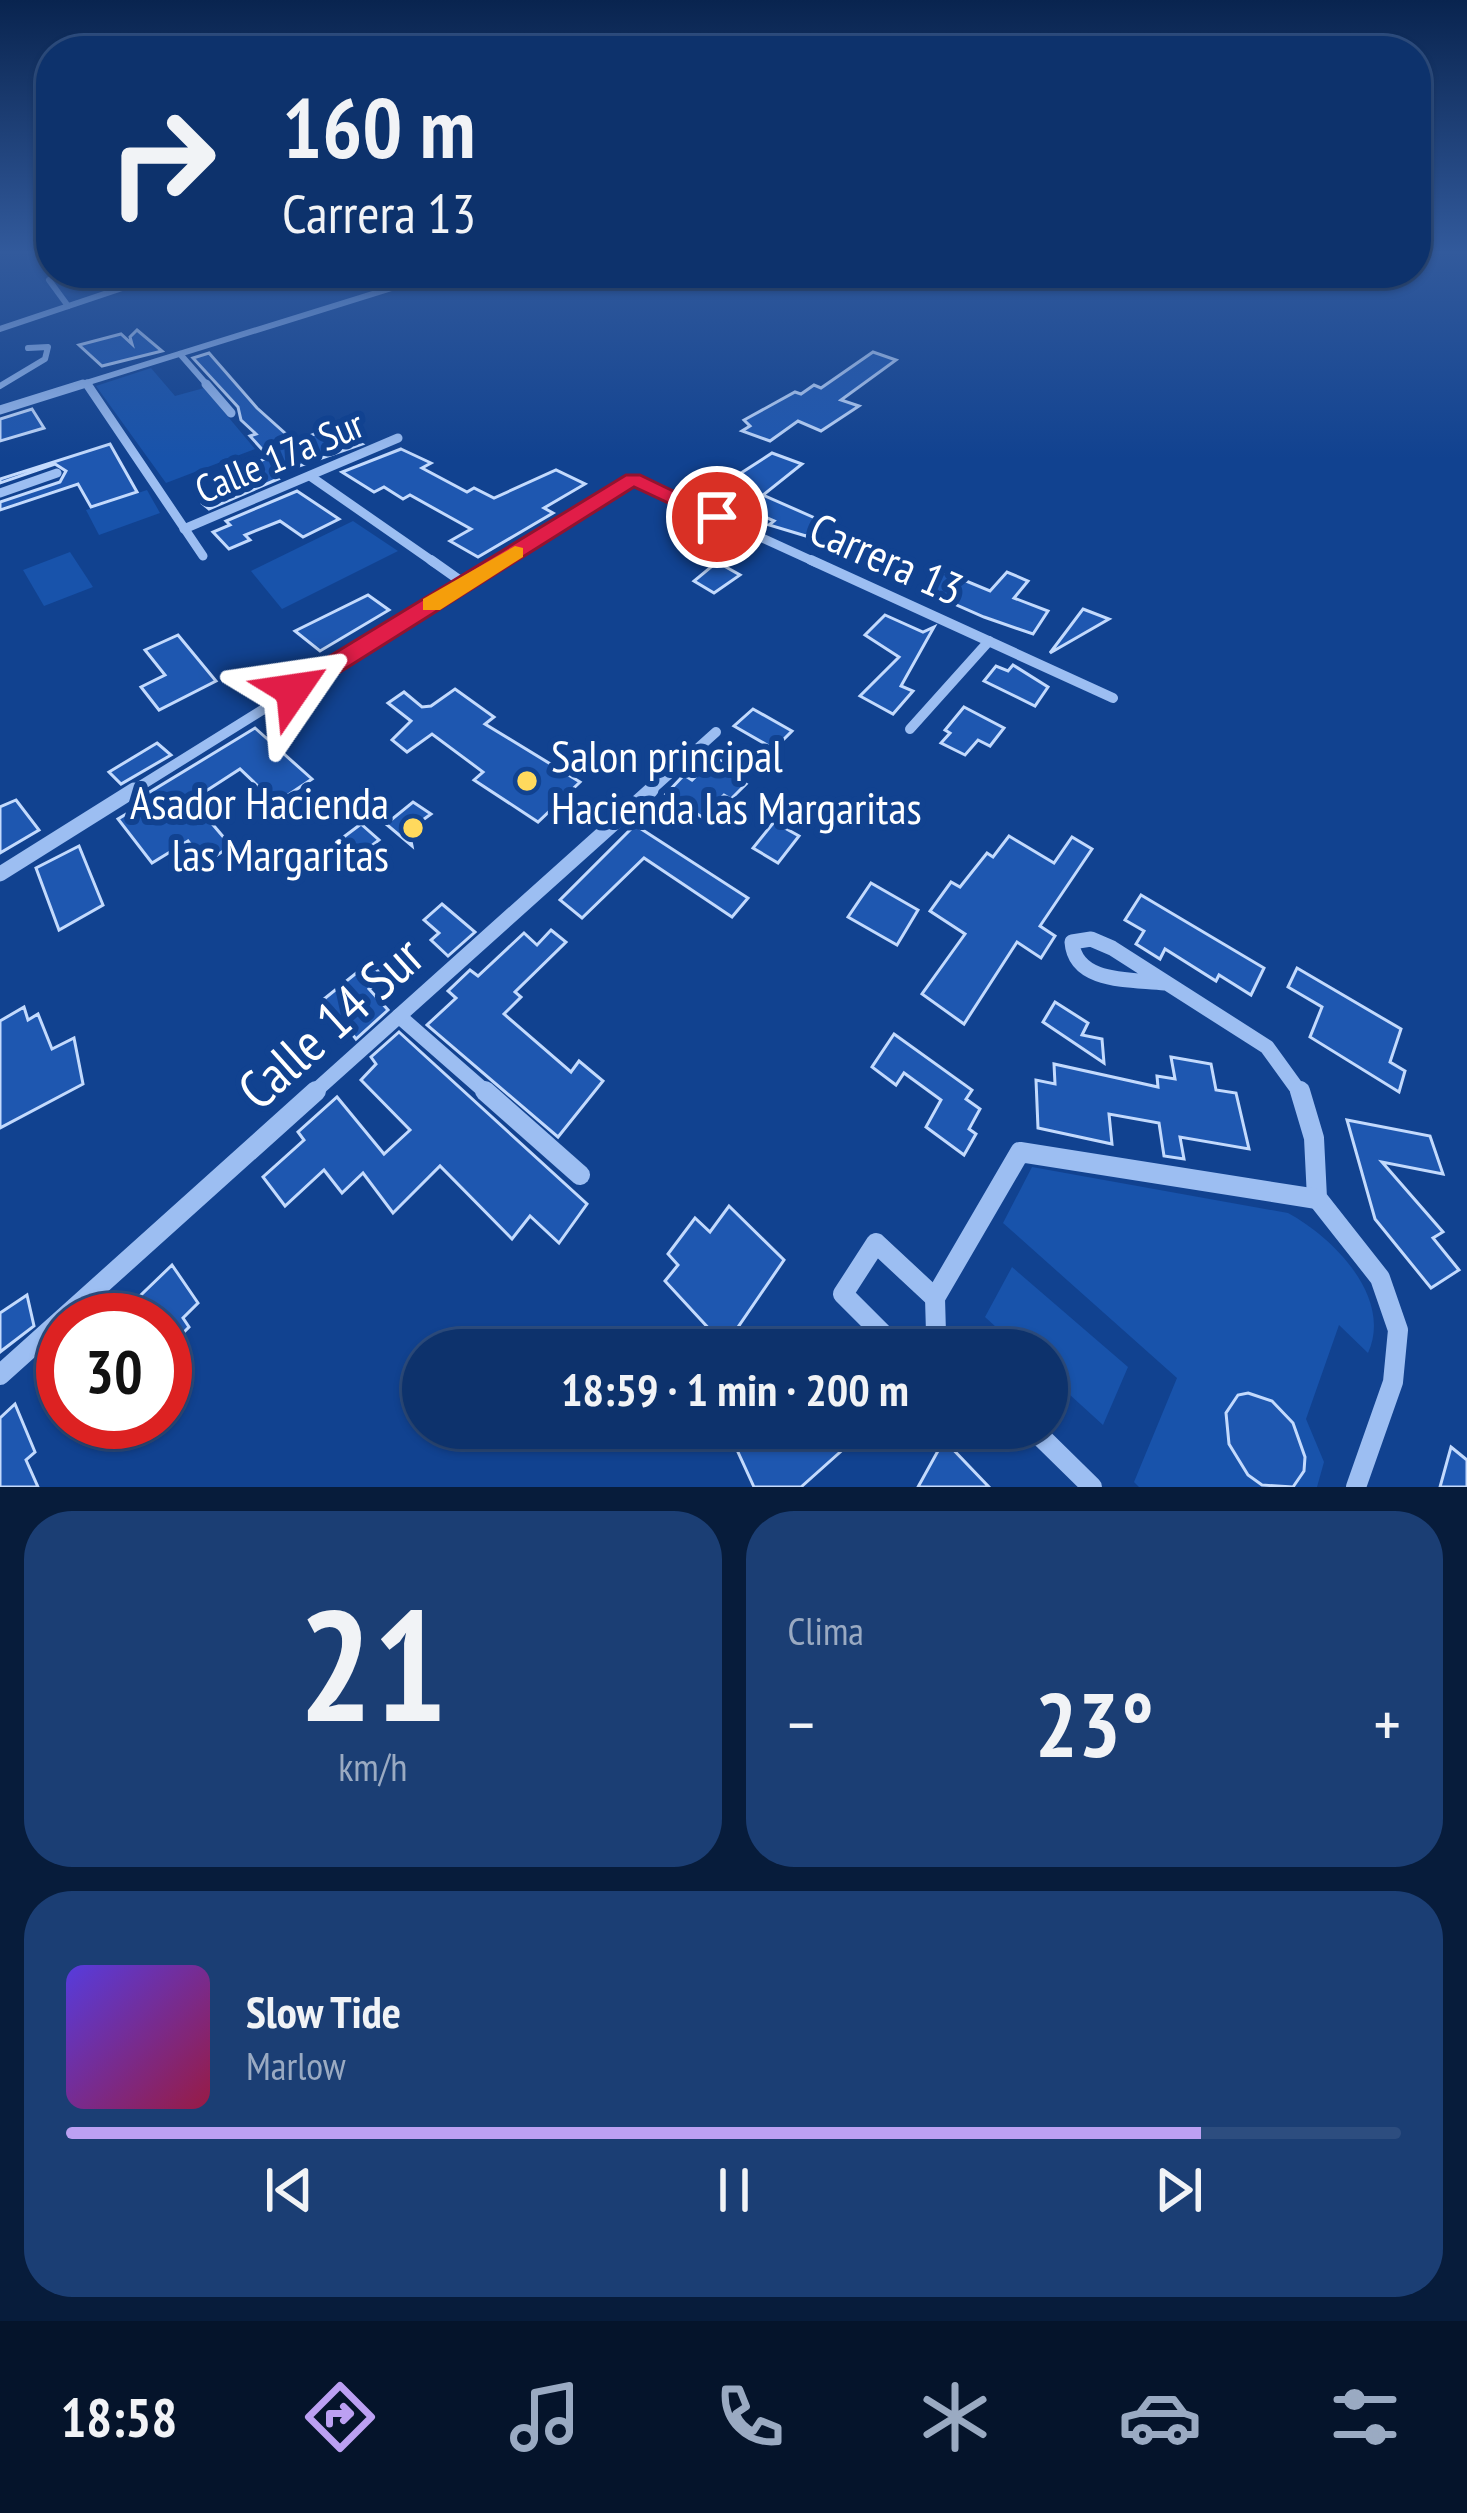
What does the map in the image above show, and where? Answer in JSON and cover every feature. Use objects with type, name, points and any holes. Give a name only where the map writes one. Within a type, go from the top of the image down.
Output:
[{"type":"street","points":[[0,410],[288,320]]},
{"type":"street","points":[[0,386],[46,359],[48,347],[28,348]]},
{"type":"street","points":[[180,354],[231,413]]},
{"type":"street","points":[[86,383],[203,556]]},
{"type":"street","name":"Calle 17a Sur","points":[[184,529],[398,439]]},
{"type":"street","points":[[0,493],[58,473]]},
{"type":"street","points":[[0,874],[465,584],[310,476]]},
{"type":"street","name":"Carrera 13","points":[[465,584],[633,479],[1113,698]]},
{"type":"street","points":[[910,729],[989,641]]},
{"type":"street","name":"Calle 14 Sur","points":[[0,1375],[716,732]]},
{"type":"street","points":[[1165,983],[1084,969],[1073,957],[1072,942],[1091,939],[1112,948],[1282,1060],[1303,1098],[1315,1143],[1317,1198],[1381,1280],[1398,1318],[1400,1356],[1356,1487]]},
{"type":"street","points":[[399,1016],[580,1175]]},
{"type":"street","points":[[932,1329],[935,1298],[1020,1152],[1317,1198]]},
{"type":"street","points":[[878,1329],[843,1294],[876,1243],[935,1298]]},
{"type":"street","points":[[1053,1449],[1092,1487]]},
{"type":"shaded area","points":[[151,368],[175,396],[204,388],[255,449],[166,483],[96,386]]},
{"type":"shaded area","points":[[147,490],[160,513],[99,535],[86,510]]},
{"type":"shaded area","points":[[353,521],[398,551],[282,609],[251,571]]},
{"type":"shaded area","points":[[70,552],[93,587],[44,606],[23,570]]},
{"type":"shaded area","points":[[1032,1167],[1288,1213],[1340,1254],[1366,1291],[1374,1332],[1368,1353],[1339,1325],[1306,1419],[1324,1462],[1317,1487],[1139,1487],[1134,1482],[1177,1378],[1003,1223]]},
{"type":"shaded area","points":[[1012,1267],[1128,1367],[1103,1425],[1068,1393],[1068,1329],[998,1329],[985,1317]]},
{"type":"building","points":[[137,330],[162,351],[102,366],[79,345],[121,334],[132,344],[130,337]]},
{"type":"building","points":[[873,352],[896,360],[841,400],[859,406],[821,431],[798,421],[770,441],[742,431],[750,426],[744,420],[795,392],[801,394],[814,385],[821,388]]},
{"type":"building","points":[[209,353],[257,408],[295,442],[334,426],[362,444],[273,475],[278,479],[209,509],[203,504],[248,488],[242,469],[269,457],[250,436],[256,434],[241,420],[238,407],[193,358]]},
{"type":"building","points":[[32,409],[44,428],[0,441],[0,419]]},
{"type":"building","points":[[110,444],[137,492],[91,507],[78,484],[0,510],[0,502],[60,482],[66,471],[55,464],[0,483],[0,479]]},
{"type":"building","points":[[401,449],[431,463],[422,468],[467,492],[474,488],[494,498],[556,470],[585,484],[544,508],[553,513],[478,557],[450,541],[471,529],[410,495],[403,499],[384,487],[374,492],[342,472]]},
{"type":"building","points":[[772,453],[802,464],[763,495],[824,522],[806,536],[769,525],[774,521],[710,493]]},
{"type":"building","points":[[297,491],[339,519],[303,537],[280,521],[245,535],[250,540],[229,549],[213,532],[230,525],[226,521]]},
{"type":"building","points":[[717,562],[740,575],[714,593],[694,581]]},
{"type":"building","points":[[942,571],[990,591],[1007,572],[1028,581],[1014,598],[1048,611],[1033,634],[984,617],[925,591]]},
{"type":"building","points":[[368,595],[389,610],[320,651],[295,631]]},
{"type":"building","points":[[1083,609],[1109,619],[1050,653]]},
{"type":"building","points":[[885,615],[923,632],[934,627],[901,686],[913,691],[893,714],[860,696],[899,657],[865,635]]},
{"type":"building","points":[[178,635],[216,681],[159,710],[141,687],[165,675],[145,650]]},
{"type":"building","points":[[1013,665],[1048,687],[1035,706],[984,681],[996,666],[1008,671]]},
{"type":"building","points":[[455,689],[494,717],[485,724],[580,782],[538,822],[474,780],[483,772],[432,734],[407,752],[392,740],[411,721],[388,703],[404,692],[422,707],[431,706]]},
{"type":"building","points":[[964,707],[1004,728],[990,746],[978,740],[965,755],[941,743],[950,733],[945,730]]},
{"type":"building","points":[[753,709],[792,731],[774,749],[734,726]]},
{"type":"building","points":[[255,728],[312,779],[276,803],[240,769],[192,800],[231,846],[205,863],[188,841],[152,863],[118,819],[143,804],[145,795]]},
{"type":"building","points":[[157,743],[171,755],[121,784],[109,772]]},
{"type":"building","points":[[716,757],[743,773],[737,779],[746,784],[731,799],[724,795],[702,817],[666,794],[684,775],[692,780]]},
{"type":"building","points":[[16,800],[39,830],[0,853],[0,807]]},
{"type":"building","points":[[413,802],[431,814],[409,830],[412,846],[386,824]]},
{"type":"building","points":[[774,822],[799,836],[778,863],[753,848]]},
{"type":"building","points":[[361,824],[379,840],[347,865],[329,848]]},
{"type":"building","points":[[635,825],[748,898],[732,917],[644,858],[582,918],[560,900]]},
{"type":"building","points":[[1009,836],[1054,863],[1072,837],[1092,849],[1040,926],[1055,936],[1041,958],[1017,942],[964,1024],[922,994],[965,934],[930,911],[951,882],[960,887],[987,853],[993,857]]},
{"type":"building","points":[[79,846],[103,905],[59,930],[36,868]]},
{"type":"building","points":[[871,883],[918,910],[897,945],[848,917]]},
{"type":"building","points":[[1141,895],[1264,968],[1251,995],[1219,975],[1216,981],[1165,949],[1160,959],[1136,944],[1144,931],[1125,920]]},
{"type":"building","points":[[442,904],[475,932],[448,956],[431,940],[439,933],[424,920]]},
{"type":"building","points":[[551,930],[566,942],[515,992],[521,997],[504,1014],[571,1072],[579,1061],[603,1081],[558,1137],[427,1025],[456,998],[448,991],[470,970],[478,976],[524,933],[537,945]]},
{"type":"building","points":[[370,962],[383,977],[369,989],[388,1010],[356,1039],[324,999]]},
{"type":"building","points":[[1297,968],[1401,1029],[1390,1062],[1405,1071],[1399,1092],[1310,1037],[1322,1007],[1288,987]]},
{"type":"building","points":[[1055,1002],[1088,1023],[1082,1035],[1102,1039],[1104,1063],[1043,1022]]},
{"type":"building","points":[[24,1007],[28,1020],[38,1014],[52,1049],[74,1038],[83,1084],[0,1128],[0,1021]]},
{"type":"building","points":[[399,1032],[587,1204],[559,1243],[530,1216],[512,1239],[440,1166],[393,1213],[363,1173],[342,1193],[324,1170],[285,1206],[263,1177],[304,1140],[298,1132],[337,1097],[384,1154],[410,1130],[361,1080],[376,1064],[371,1057]]},
{"type":"building","points":[[894,1034],[972,1090],[966,1099],[980,1109],[969,1129],[976,1134],[964,1155],[926,1127],[941,1100],[904,1073],[896,1085],[872,1067]]},
{"type":"building","points":[[1171,1057],[1211,1064],[1216,1090],[1236,1093],[1249,1149],[1180,1137],[1184,1159],[1164,1156],[1159,1123],[1109,1114],[1112,1144],[1038,1128],[1036,1080],[1055,1084],[1054,1064],[1158,1087],[1157,1076],[1175,1079]]},
{"type":"building","points":[[1347,1120],[1430,1136],[1443,1174],[1382,1162],[1443,1232],[1433,1238],[1459,1270],[1431,1288],[1375,1219]]},
{"type":"building","points":[[729,1206],[784,1260],[737,1329],[709,1329],[665,1281],[678,1265],[668,1254],[695,1218],[710,1232]]},
{"type":"building","points":[[172,1265],[191,1293],[143,1293]]},
{"type":"building","points":[[27,1295],[34,1326],[0,1352],[0,1313]]},
{"type":"building","points":[[1248,1393],[1272,1401],[1293,1423],[1305,1457],[1304,1471],[1293,1487],[1262,1485],[1248,1475],[1229,1444],[1226,1413],[1238,1395]]},
{"type":"building","points":[[15,1404],[35,1452],[26,1460],[38,1487],[0,1487],[0,1418]]},
{"type":"building","points":[[1451,1447],[1467,1460],[1467,1487],[1440,1487]]},
{"type":"building","points":[[737,1449],[844,1449],[801,1487],[754,1487]]},
{"type":"building","points":[[939,1449],[953,1449],[989,1487],[918,1487]]},
{"type":"slow traffic","points":[[432,604],[515,552]]},
{"type":"place","name":"Salon principal Hacienda las Margaritas","points":[[527,781]]},
{"type":"place","name":"Asador Hacienda las Margaritas","points":[[413,828]]},
{"type":"route","points":[[293,690],[633,479],[717,517]]}]
